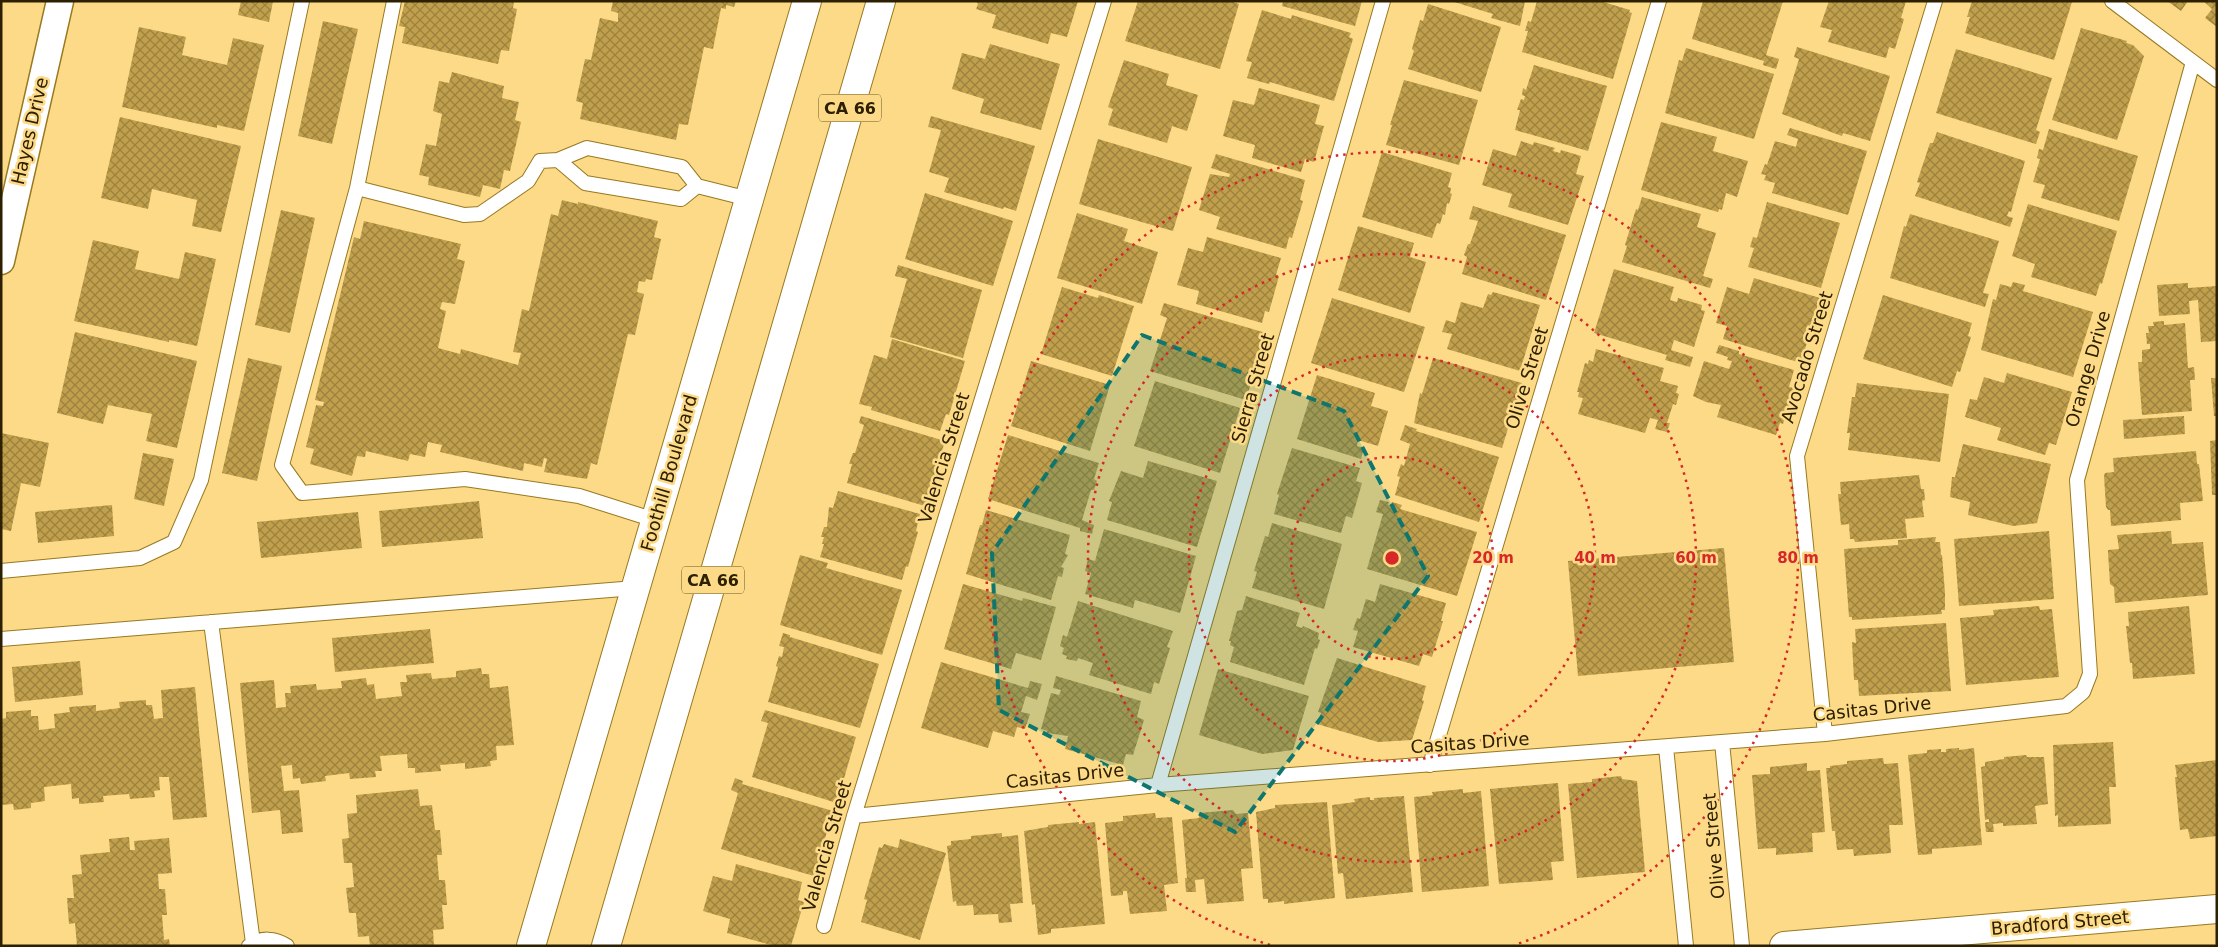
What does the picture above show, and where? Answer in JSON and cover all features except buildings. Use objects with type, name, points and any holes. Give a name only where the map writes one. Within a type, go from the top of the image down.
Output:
[{"type":"main road","name":"Foothill Boulevard","points":[[531,946],[600,717],[635,588],[807,1]]},
{"type":"main road","name":"CA 66","points":[[606,946],[881,1]]},
{"type":"main road","name":"Bradford Street","points":[[1784,946],[1994,937],[2217,909]]},
{"type":"street","name":"Hayes Drive","points":[[1,261],[60,1]]},
{"type":"lane","points":[[1,571],[140,558],[174,542],[201,480],[302,1]]},
{"type":"lane","points":[[394,1],[358,188],[282,465],[302,493],[465,479],[579,496],[655,520]]},
{"type":"lane","name":"Valencia Street","points":[[824,926],[854,816],[1104,1]]},
{"type":"lane","name":"Sierra Street","points":[[1158,785],[1383,1]]},
{"type":"lane","name":"Olive Street","points":[[1430,765],[1659,1]]},
{"type":"lane","name":"Avocado Street","points":[[1825,734],[1797,456],[1935,1]]},
{"type":"lane","points":[[2112,1],[2217,80]]},
{"type":"lane","name":"Orange Drive","points":[[2083,692],[2090,674],[2077,480],[2193,62]]},
{"type":"lane","points":[[358,188],[464,215],[480,214],[528,181],[540,161],[558,160],[587,148],[682,167],[697,186],[749,199]]},
{"type":"lane","points":[[558,160],[585,183],[680,199],[697,186]]},
{"type":"lane","points":[[1,639],[635,588]]},
{"type":"lane","points":[[211,622],[251,944],[264,939],[275,940],[287,946]]},
{"type":"lane","name":"Casitas Drive","points":[[854,816],[1158,785],[1825,734],[2066,706],[2083,692]]},
{"type":"lane","name":"Olive Street","points":[[1722,742],[1742,946]]},
{"type":"lane","points":[[1666,747],[1686,946]]},
{"type":"highlighted area","points":[[1142,335],[1344,411],[1428,576],[1235,832],[999,710],[992,553]]}]
